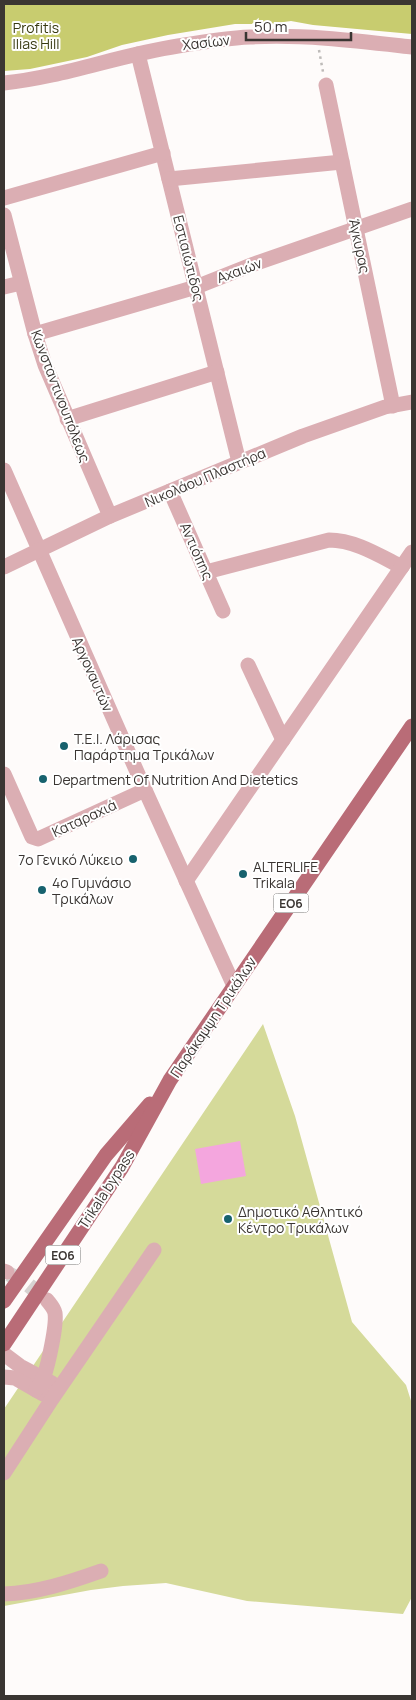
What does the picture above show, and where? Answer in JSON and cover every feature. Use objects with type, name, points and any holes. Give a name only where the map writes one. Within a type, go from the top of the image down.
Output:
[{"type":"main road","name":"Παράκαμψη Τρικάλων","points":[[5,1298],[106,1156],[170,1080],[412,726]]},
{"type":"main road","name":"Trikala bypass","points":[[4,1344],[122,1167],[170,1080]]},
{"type":"street","name":"Χασίων","points":[[4,83],[41,77],[161,48],[220,39],[251,37],[316,38],[412,51]]},
{"type":"street","name":"Εστιαιώτιδος","points":[[138,54],[239,462]]},
{"type":"street","name":"Άγκυρας","points":[[326,86],[393,406]]},
{"type":"street","points":[[4,198],[163,153]]},
{"type":"street","points":[[169,179],[342,162]]},
{"type":"street","name":"Αχαιών","points":[[35,334],[196,287],[254,264],[412,209]]},
{"type":"street","name":"Κωνσταντινουπόλεως","points":[[4,215],[45,365],[110,516]]},
{"type":"street","points":[[4,287],[21,282]]},
{"type":"street","points":[[67,419],[216,372]]},
{"type":"street","name":"Νικολάου Πλαστήρα","points":[[4,567],[110,516],[239,462],[356,417],[412,402]]},
{"type":"street","name":"Αργοναυτών","points":[[4,470],[234,986]]},
{"type":"street","name":"Αντιόπης","points":[[170,491],[223,611]]},
{"type":"street","points":[[206,572],[329,540],[341,540],[353,544],[402,567]]},
{"type":"street","points":[[186,881],[412,552]]},
{"type":"street","points":[[248,665],[283,740]]},
{"type":"street","name":"Καταραχιά","points":[[4,774],[32,837],[38,839],[145,790]]},
{"type":"street","points":[[4,1473],[56,1393],[154,1250]]},
{"type":"street","points":[[39,1384],[47,1366],[55,1325],[55,1314],[47,1300]]},
{"type":"street","points":[[4,1354],[39,1384],[56,1393]]},
{"type":"street","points":[[4,1377],[39,1384]]},
{"type":"street","points":[[4,1594],[16,1594],[67,1583],[101,1571]]},
{"type":"path","points":[[316,38],[326,86]]},
{"type":"green space","name":"Profitis Ilias Hill","points":[[4,4],[412,4],[412,34],[313,25],[291,21],[270,24],[235,24],[122,45],[87,57],[30,69],[4,71]]},
{"type":"green space","name":"Δημοτικό Αθλητικό Κέντρο Τρικάλων","points":[[263,1024],[295,1116],[352,1322],[406,1385],[412,1404],[412,1597],[403,1614],[247,1601],[166,1583],[91,1590],[4,1606],[4,1409]]},
{"type":"shaded area","points":[[240,1141],[246,1176],[201,1184],[195,1149]]},
{"type":"tunnel","points":[[9,1274],[26,1283],[47,1300]]},
{"type":"place","name":"Τ.Ε.Ι. Λάρισας Παράρτημα Τρικάλων","points":[[64,746]]},
{"type":"place","name":"Department Of Nutrition And Dietetics","points":[[43,779]]},
{"type":"place","name":"7ο Γενικό Λύκειο","points":[[133,859]]},
{"type":"place","name":"ALTERLIFE Trikala","points":[[243,874]]},
{"type":"place","name":"4ο Γυμνάσιο Τρικάλων","points":[[42,890]]},
{"type":"place","name":"Δημοτικό Αθλητικό Κέντρο Τρικάλων","points":[[228,1219]]}]
